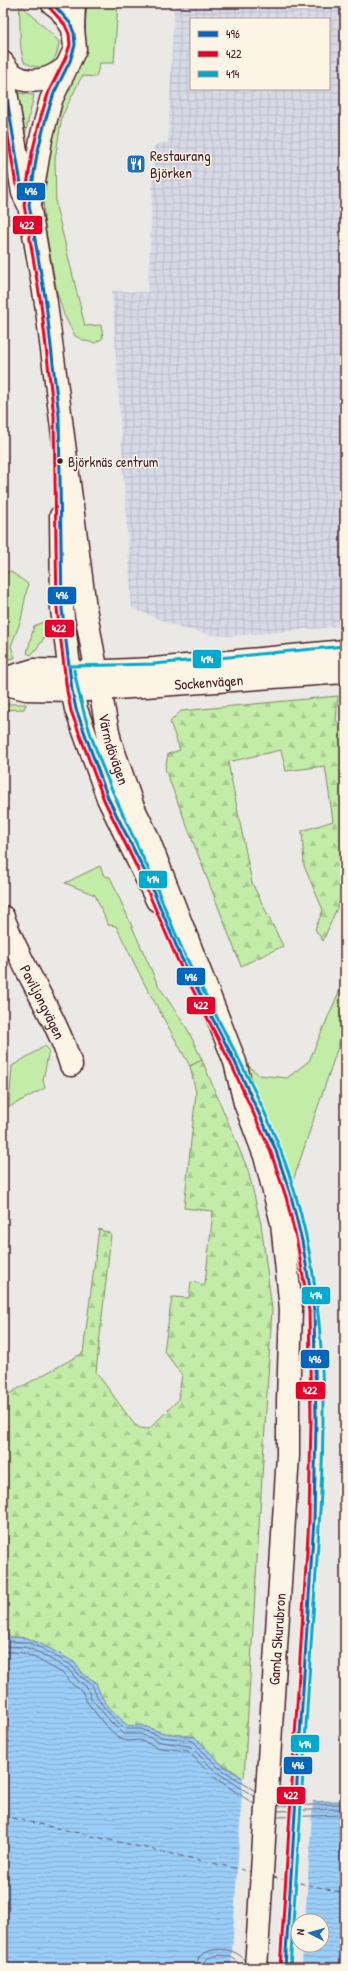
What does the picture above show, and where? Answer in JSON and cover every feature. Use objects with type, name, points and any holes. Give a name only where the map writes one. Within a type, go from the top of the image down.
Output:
[{"type":"main road","points":[[52,3],[60,10],[73,28]]},
{"type":"main road","name":"Värmdövägen","points":[[29,205],[33,192],[34,172],[51,100],[64,69],[75,49],[73,28],[74,3]]},
{"type":"main road","points":[[3,63],[12,74],[20,79],[30,81],[48,79],[64,69]]},
{"type":"main road","name":"Värmdövägen","points":[[3,74],[23,193],[29,205],[46,303],[59,416],[85,608],[110,741],[133,807],[148,836],[235,1062],[245,1103],[265,1156],[282,1223],[291,1309]]},
{"type":"main road","name":"Värmdövägen","points":[[59,416],[62,608],[70,681],[76,709],[108,798],[147,876],[181,957],[235,1062]]},
{"type":"main road","name":"Sockenvägen","points":[[99,681],[154,669],[345,651]]},
{"type":"main road","points":[[3,679],[34,670],[70,681]]},
{"type":"main road","name":"Sockenvägen","points":[[70,681],[345,672]]},
{"type":"main road","points":[[3,683],[26,689],[70,681]]},
{"type":"main road","name":"Paviljongvägen","points":[[3,917],[13,943],[64,1041],[71,1065]]},
{"type":"main road","name":"Gamla Skurubron","points":[[256,1968],[288,1455],[291,1309]]},
{"type":"shaded area","points":[[174,3],[345,3],[345,626],[231,636],[211,635],[180,628],[132,608],[112,291],[148,292],[154,147],[158,143],[168,143]]},
{"type":"green space","points":[[19,3],[59,42],[56,56],[49,65],[38,67],[24,62],[20,40]]},
{"type":"green space","points":[[87,3],[118,3],[114,63],[100,63],[96,77],[82,76],[62,116],[55,159],[56,206],[85,326],[101,325],[103,338],[95,343],[85,341],[75,336],[64,315],[57,292],[44,221],[43,191],[45,157],[66,82],[84,39]]},
{"type":"green space","points":[[18,93],[34,95],[25,135]]},
{"type":"green space","points":[[10,571],[28,584],[21,620],[11,646],[15,658],[3,660],[3,575]]},
{"type":"green space","points":[[47,620],[45,635],[41,643],[31,655],[27,653],[34,626]]},
{"type":"green space","points":[[338,696],[336,721],[345,726],[345,889],[323,941],[315,929],[323,910],[304,866],[302,831],[333,821],[325,766],[286,771],[281,750],[228,762],[252,883],[283,946],[241,966],[165,769],[168,754],[180,750],[170,722],[181,711]]},
{"type":"green space","points":[[3,704],[26,704],[24,709],[3,710]]},
{"type":"green space","points":[[100,866],[104,876],[110,877],[158,985],[188,1030],[202,1060],[190,1066],[144,983],[116,926],[108,925],[95,895],[65,883]]},
{"type":"green space","points":[[345,978],[345,1026],[293,1181],[271,1122],[246,1072],[244,1062],[259,1075],[287,1078],[309,1061]]},
{"type":"green space","points":[[45,1046],[49,1050],[43,1080],[45,1088],[9,1107],[12,1066]]},
{"type":"green space","points":[[202,1060],[248,1170],[261,1224],[272,1309],[244,1779],[221,1764],[195,1737],[163,1733],[141,1725],[128,1726],[104,1701],[96,1682],[84,1675],[74,1662],[27,1638],[9,1637],[3,1629],[3,1397],[83,1353],[99,1229],[111,1234],[96,1372],[134,1424],[140,1428],[149,1429],[178,1400],[182,1375],[164,1351],[172,1297],[189,1298],[191,1282],[205,1284],[213,1211],[184,1208],[196,1093],[190,1066]]},
{"type":"water","points":[[3,1629],[10,1637],[27,1638],[74,1662],[84,1675],[96,1682],[104,1700],[128,1726],[141,1725],[163,1733],[195,1737],[221,1764],[280,1802],[345,1801],[345,1968],[243,1968],[221,1965],[196,1968],[3,1968]]},
{"type":"pier","points":[[243,1776],[281,1801],[313,1800],[306,1913],[290,1913],[290,1953],[303,1953],[302,1968],[231,1968]]},
{"type":"ferry route","points":[[3,1816],[252,1872]]},
{"type":"ferry route","points":[[273,1877],[345,1893]]},
{"type":"transit line","name":"496","points":[[52,3],[70,23],[74,33],[75,45],[70,61],[54,93],[46,118],[37,154],[29,205],[46,303],[59,416],[62,609],[72,690],[76,709],[108,798],[147,876],[181,957],[235,1062],[275,1148],[291,1196],[302,1241],[314,1311],[316,1421],[314,1519],[285,1968]]},
{"type":"transit line","name":"422","points":[[49,7],[65,25],[69,34],[70,45],[65,59],[49,91],[41,116],[32,153],[24,205],[41,304],[54,416],[57,609],[67,691],[71,711],[104,800],[142,878],[177,959],[231,1064],[270,1150],[286,1197],[297,1242],[309,1311],[311,1421],[309,1519],[280,1968]]},
{"type":"transit line","name":"496","points":[[3,74],[21,184]]},
{"type":"transit line","name":"422","points":[[3,105],[16,185]]},
{"type":"transit line","name":"414","points":[[69,666],[154,664],[345,646]]},
{"type":"transit line","name":"414","points":[[74,670],[86,720],[112,791],[150,872],[181,947],[246,1074],[285,1162],[295,1193],[308,1246],[317,1300],[323,1410],[322,1465],[290,1968]]},
{"type":"place","name":"Restaurang Björken","points":[[136,164]]},
{"type":"place","name":"Björknäs centrum","points":[[60,461]]}]
